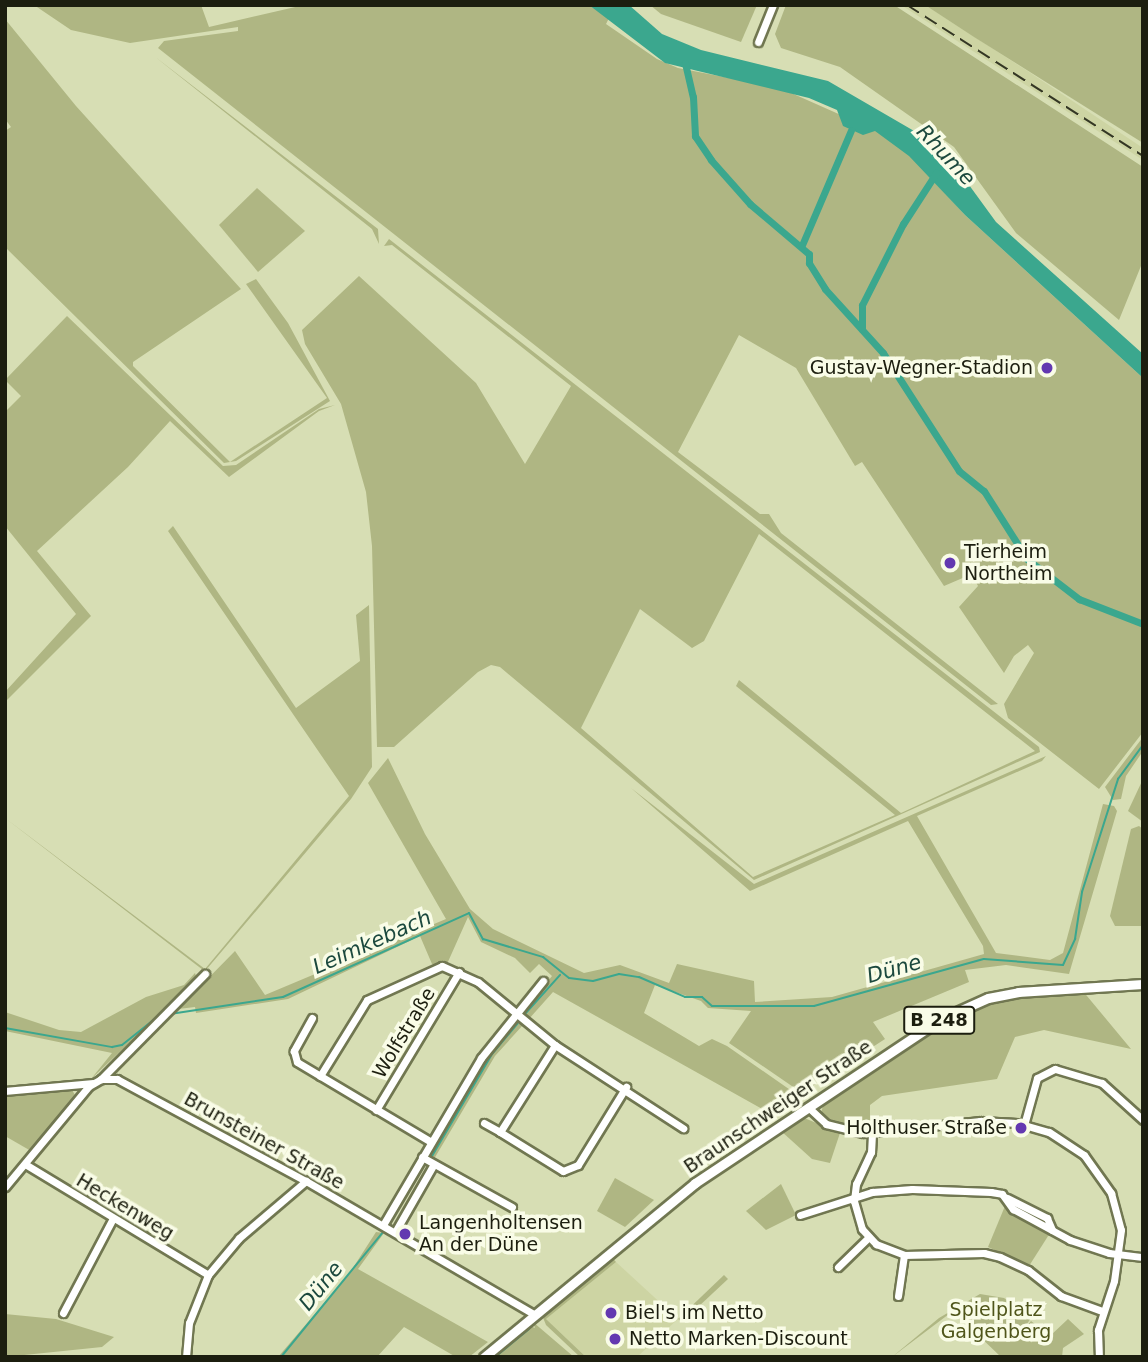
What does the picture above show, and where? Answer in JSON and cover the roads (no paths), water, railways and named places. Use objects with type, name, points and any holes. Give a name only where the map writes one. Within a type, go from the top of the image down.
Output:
[{"type":"main road","name":"Braunschweiger Straße","points":[[484,1357],[695,1183],[914,1036],[967,1006],[1018,992],[1140,984]]},
{"type":"street","points":[[758,42],[773,5]]},
{"type":"street","points":[[320,1076],[369,998],[433,967],[459,972],[555,1045],[626,1087],[683,1128]]},
{"type":"street","name":"Wolfstraße","points":[[376,1110],[459,972]]},
{"type":"street","points":[[5,1187],[97,1081],[205,974]]},
{"type":"street","points":[[383,1225],[481,1058],[543,981]]},
{"type":"street","points":[[312,1018],[294,1055],[320,1076],[431,1142]]},
{"type":"street","points":[[499,1132],[555,1045]]},
{"type":"street","points":[[1024,1125],[1037,1079],[1055,1069],[1102,1083],[1143,1120]]},
{"type":"street","name":"Brunsteiner Straße","points":[[5,1091],[97,1081],[124,1081],[395,1231],[534,1314]]},
{"type":"street","points":[[484,1123],[563,1171],[571,1171],[626,1087]]},
{"type":"street","points":[[808,1107],[819,1120],[838,1129],[872,1133],[980,1121],[1024,1125],[1062,1139],[1101,1174],[1117,1209],[1118,1255],[1102,1311],[1099,1357]]},
{"type":"street","points":[[872,1133],[871,1152],[854,1195],[858,1219],[869,1237],[884,1249],[904,1255],[1000,1256],[1028,1270],[1061,1296],[1102,1311]]},
{"type":"street","points":[[422,1157],[512,1207]]},
{"type":"street","name":"Heckenweg","points":[[25,1164],[208,1275]]},
{"type":"street","points":[[395,1231],[434,1164]]},
{"type":"street","points":[[186,1357],[189,1323],[208,1275],[239,1238],[306,1181]]},
{"type":"street","points":[[800,1216],[854,1195],[937,1189],[1006,1197],[1013,1209],[1052,1230],[1118,1255],[1143,1257]]},
{"type":"street","points":[[63,1313],[113,1218]]},
{"type":"street","points":[[838,1267],[869,1237]]},
{"type":"street","points":[[898,1296],[904,1255]]},
{"type":"water","points":[[589,5],[629,5],[662,34],[701,50],[828,81],[921,135],[953,163],[996,222],[1143,354],[1143,378],[965,215],[909,156],[875,131],[863,135],[843,126],[837,110],[809,98],[665,63]]},
{"type":"waterway","points":[[685,63],[693,97],[695,136],[711,160],[750,204],[809,254],[809,263],[825,289],[883,353],[959,471],[984,491],[1027,559],[1079,599],[1143,624]]},
{"type":"waterway","points":[[802,245],[851,130]]},
{"type":"waterway","name":"Rhume","points":[[862,329],[862,305],[903,224],[936,173]]},
{"type":"waterway","name":"Düne","points":[[170,1014],[283,997],[469,913],[483,939],[543,957],[569,978],[593,981],[619,974],[639,977],[685,997],[702,997],[712,1006],[814,1006],[984,959],[1063,965],[1075,939],[1082,892],[1118,779],[1143,745]]},
{"type":"waterway","name":"Düne","points":[[524,1015],[560,975]]},
{"type":"waterway","name":"Leimkebach","points":[[5,1028],[112,1047],[122,1045],[166,1010]]},
{"type":"waterway","name":"Düne","points":[[432,1156],[492,1054],[518,1023]]},
{"type":"waterway","name":"Düne","points":[[281,1357],[382,1233]]},
{"type":"waterway","points":[[495,1357],[529,1329]]},
{"type":"railway","points":[[907,5],[1143,156]]},
{"type":"place","name":"Gustav-Wegner-Stadion","points":[[1047,368]]},
{"type":"place","name":"Tierheim Northeim","points":[[950,563]]},
{"type":"place","name":"Holthuser Straße","points":[[1021,1128]]},
{"type":"place","name":"Langenholtensen An der Düne","points":[[405,1234]]},
{"type":"place","name":"Biel's im Netto","points":[[611,1313]]},
{"type":"place","name":"Netto Marken-Discount","points":[[615,1339]]},
{"type":"park label","name":"Spielplatz Galgenberg","points":[[996,1321]]}]
